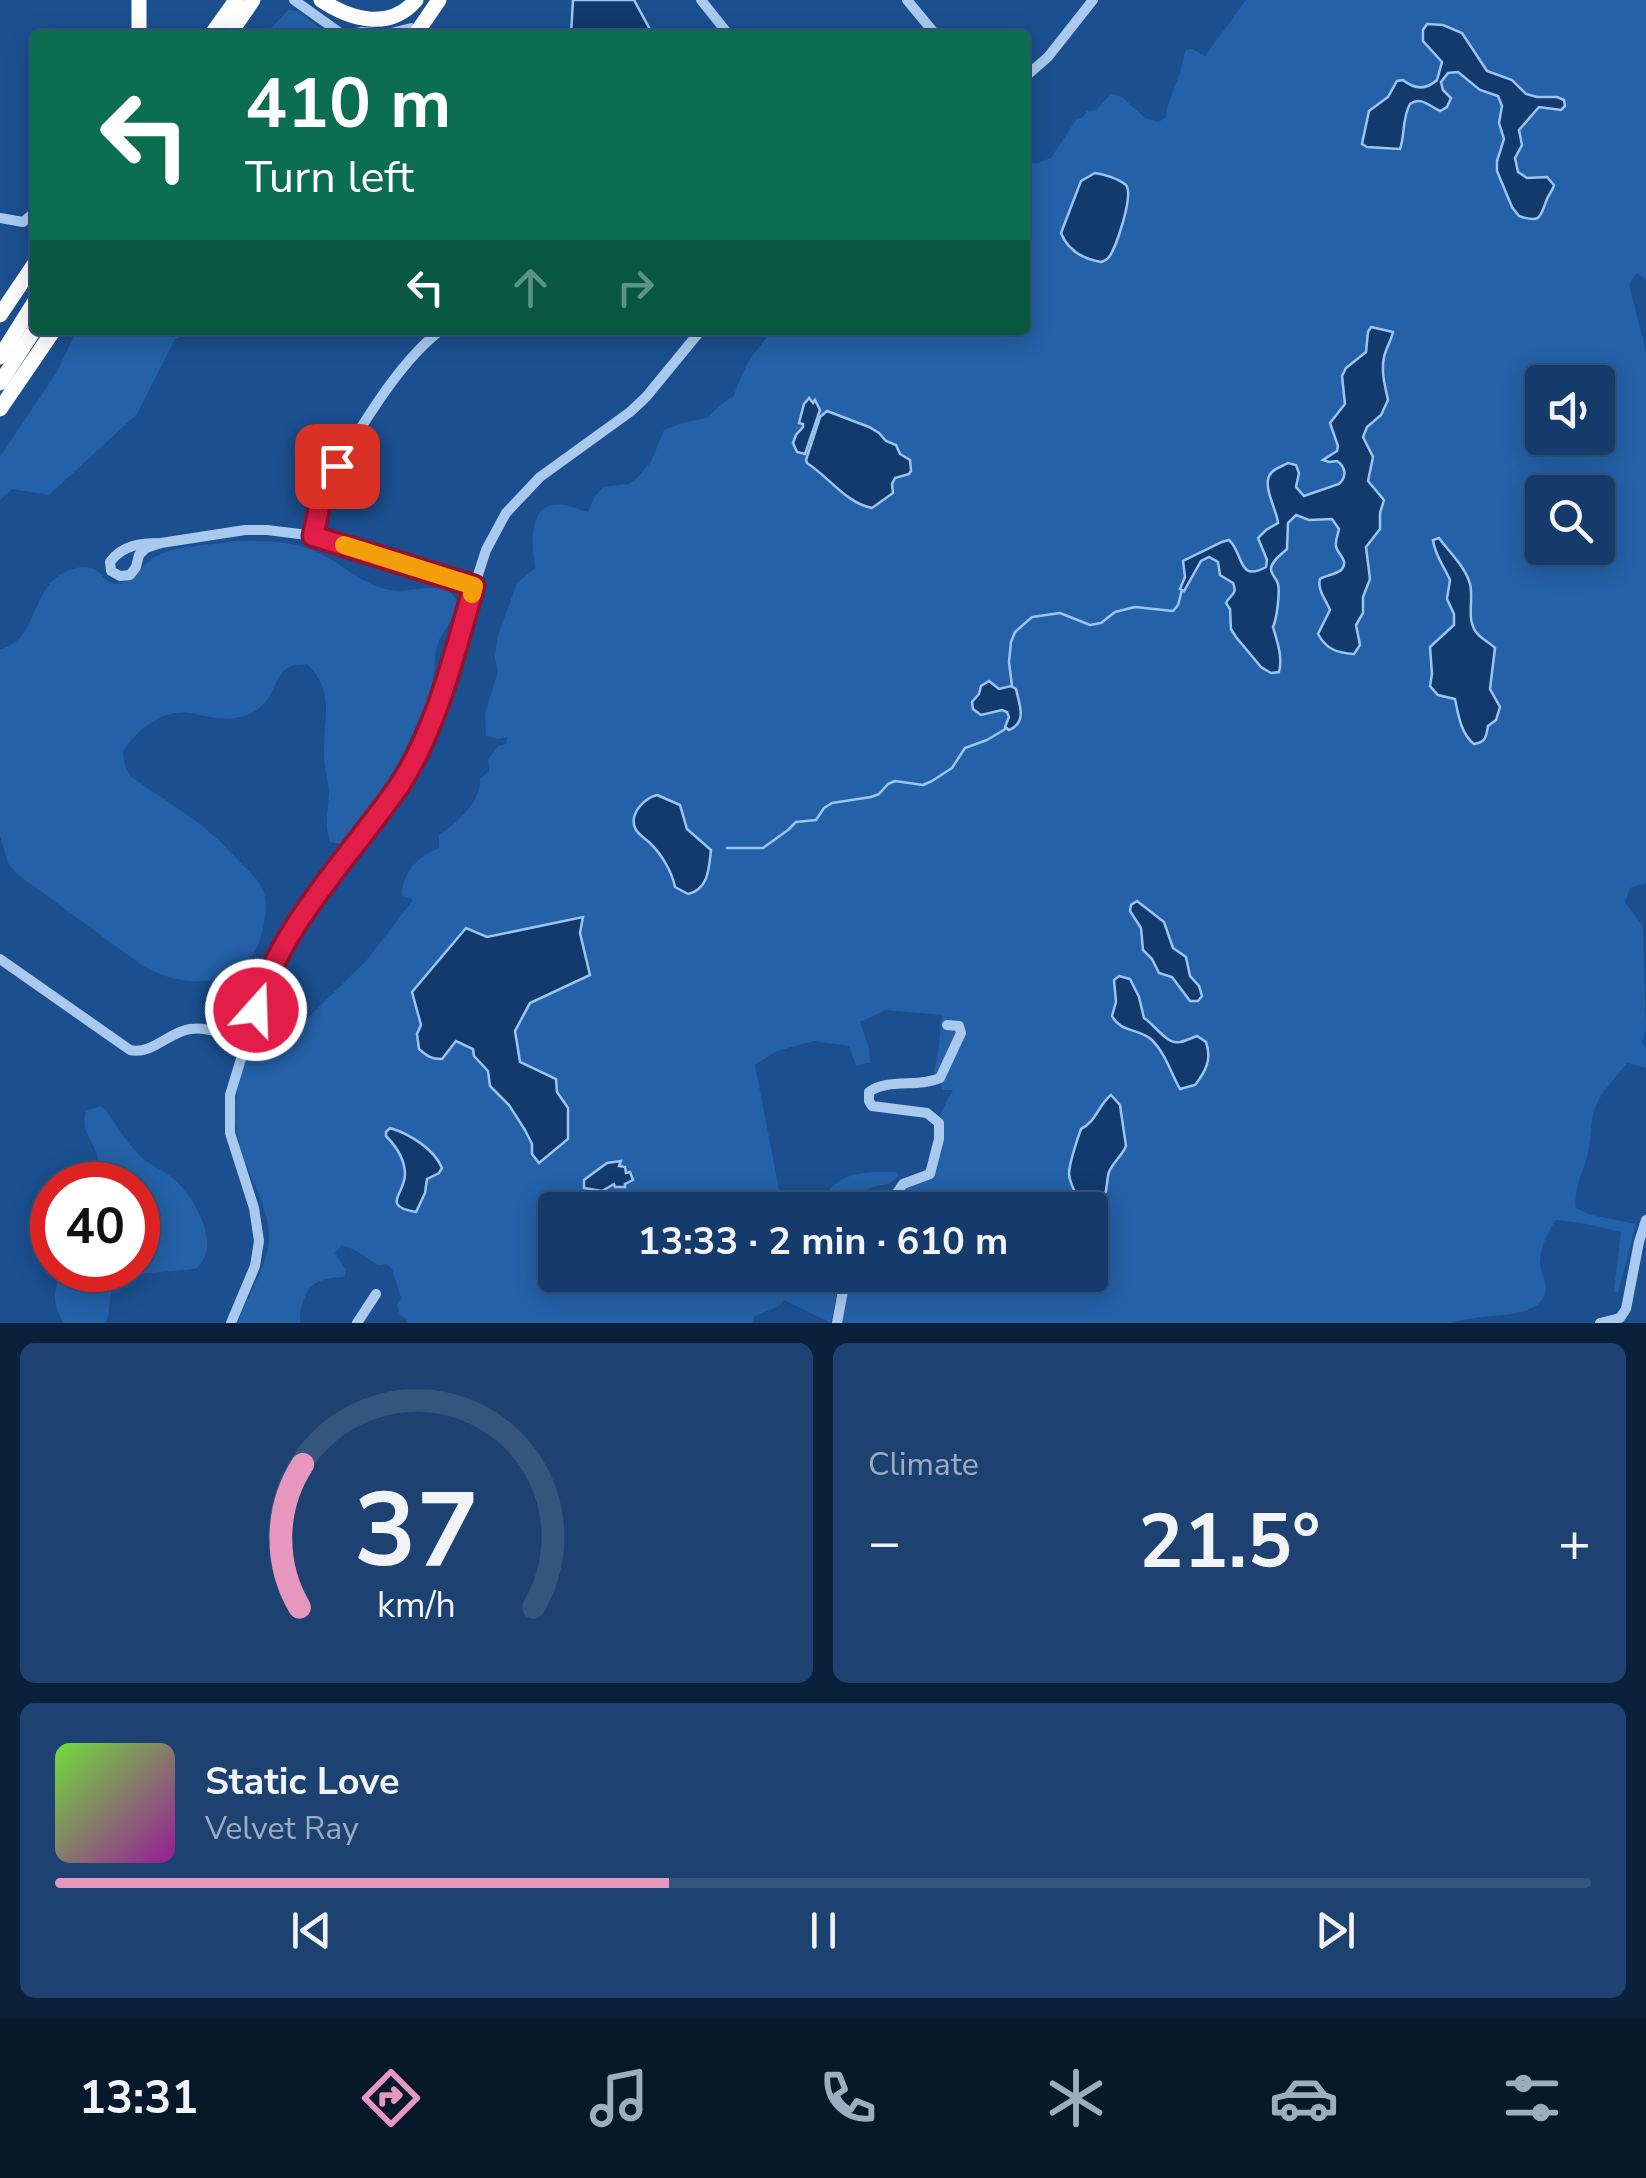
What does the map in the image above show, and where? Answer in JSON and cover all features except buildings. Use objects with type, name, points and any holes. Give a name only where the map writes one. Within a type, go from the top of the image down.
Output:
[{"type":"highway","points":[[139,30],[140,0]]},
{"type":"highway","points":[[215,30],[236,0]]},
{"type":"highway","points":[[232,30],[253,0]]},
{"type":"highway","points":[[321,0],[346,14],[370,21],[400,14],[416,0]]},
{"type":"highway","points":[[414,30],[440,0]]},
{"type":"highway","points":[[0,315],[30,270]]},
{"type":"highway","points":[[0,357],[30,309]]},
{"type":"highway","points":[[0,383],[31,335]]},
{"type":"highway","points":[[0,410],[51,335]]},
{"type":"street","points":[[294,0],[337,30]]},
{"type":"street","points":[[719,0],[705,5],[725,30]]},
{"type":"street","points":[[907,0],[932,30]]},
{"type":"street","points":[[1030,72],[1093,0]]},
{"type":"street","points":[[0,218],[23,222],[30,216]]},
{"type":"street","points":[[313,536],[330,477],[400,371],[435,335]]},
{"type":"street","points":[[231,1323],[255,1266],[259,1240],[254,1208],[234,1151],[230,1095],[262,990],[281,949],[399,785],[426,736],[486,550],[497,528],[520,496],[540,477],[646,397],[697,335]]},
{"type":"street","points":[[161,543],[139,555],[130,575],[120,576],[111,570],[110,562],[122,550],[147,543],[267,530],[313,536],[474,586]]},
{"type":"street","points":[[0,959],[136,1052],[194,1028],[246,1042]]},
{"type":"street","points":[[897,1192],[903,1184],[930,1174],[939,1123],[927,1113],[872,1106],[870,1092],[878,1086],[928,1083],[940,1078],[961,1034],[959,1026],[947,1025]]},
{"type":"street","points":[[1600,1323],[1620,1318],[1626,1309],[1646,1220]]},
{"type":"street","points":[[837,1323],[843,1292]]},
{"type":"street","points":[[357,1323],[376,1294]]},
{"type":"shaded area","points":[[573,0],[634,0],[650,30],[571,30]]},
{"type":"shaded area","points":[[1246,0],[1646,0],[1646,280],[1637,273],[1629,284],[1646,352],[1646,883],[1630,888],[1625,902],[1643,926],[1646,1030],[1642,1043],[1646,1047],[1646,1068],[1627,1063],[1598,1101],[1576,1199],[1576,1208],[1591,1215],[1636,1224],[1618,1293],[1614,1291],[1621,1232],[1556,1220],[1541,1252],[1540,1267],[1546,1287],[1535,1306],[1452,1323],[840,1323],[848,1292],[1108,1292],[1108,1192],[901,1192],[937,1162],[937,1124],[953,1090],[943,1090],[934,1071],[942,1015],[886,1010],[860,1022],[870,1063],[856,1065],[849,1046],[814,1041],[777,1051],[755,1065],[779,1192],[538,1192],[538,1292],[837,1292],[831,1323],[784,1300],[755,1316],[752,1323],[408,1323],[397,1305],[401,1298],[392,1269],[342,1245],[335,1253],[346,1270],[344,1277],[325,1279],[311,1288],[301,1308],[301,1323],[238,1323],[266,1258],[269,1236],[238,1137],[236,1105],[241,1074],[254,1043],[289,1036],[366,961],[413,900],[402,895],[408,872],[425,855],[439,848],[439,835],[472,804],[480,779],[489,771],[488,760],[498,746],[506,744],[507,737],[486,736],[485,713],[498,672],[498,635],[517,583],[535,568],[533,536],[537,516],[552,505],[588,512],[603,487],[629,484],[637,478],[651,462],[664,430],[707,418],[734,396],[747,365],[768,335],[1030,335],[1030,163],[1051,158],[1076,120],[1087,111],[1096,110],[1111,94],[1122,97],[1145,118],[1158,122],[1165,118],[1185,50],[1205,56]]},
{"type":"shaded area","points":[[288,10],[297,11],[323,30],[270,30]]},
{"type":"shaded area","points":[[1427,24],[1443,25],[1462,33],[1487,71],[1512,80],[1526,94],[1564,100],[1561,110],[1539,107],[1519,130],[1522,145],[1515,158],[1518,172],[1527,178],[1547,177],[1554,185],[1536,219],[1519,216],[1497,171],[1504,139],[1498,96],[1480,90],[1458,72],[1448,73],[1441,82],[1451,98],[1447,107],[1440,111],[1421,101],[1410,104],[1400,149],[1362,144],[1369,111],[1388,97],[1397,81],[1420,88],[1437,80],[1442,62],[1423,41]]},
{"type":"shaded area","points":[[1095,173],[1119,181],[1128,191],[1116,243],[1108,258],[1101,262],[1077,253],[1061,233],[1081,181]]},
{"type":"shaded area","points":[[1371,327],[1393,332],[1383,363],[1388,400],[1363,437],[1373,457],[1368,481],[1384,500],[1380,529],[1366,547],[1370,579],[1363,597],[1363,613],[1356,625],[1360,645],[1354,654],[1342,653],[1328,647],[1318,634],[1330,610],[1320,579],[1344,566],[1336,546],[1339,529],[1332,519],[1309,520],[1296,515],[1288,523],[1287,549],[1271,569],[1279,588],[1273,627],[1280,661],[1279,672],[1271,673],[1261,667],[1231,629],[1226,603],[1234,587],[1220,575],[1218,562],[1209,557],[1201,561],[1184,591],[1180,589],[1185,577],[1183,561],[1229,540],[1246,569],[1257,571],[1266,567],[1258,538],[1278,523],[1268,490],[1272,472],[1288,463],[1296,465],[1296,487],[1304,496],[1342,481],[1340,463],[1323,460],[1337,451],[1330,423],[1345,404],[1342,376],[1366,352]]},
{"type":"shaded area","points":[[75,335],[186,335],[175,339],[137,414],[49,495],[12,489],[0,500],[0,457],[57,372]]},
{"type":"shaded area","points":[[809,398],[813,403],[815,400],[820,410],[805,454],[797,452],[793,443],[803,427],[799,423]]},
{"type":"shaded area","points":[[827,411],[869,427],[910,460],[909,474],[895,478],[893,493],[872,508],[846,495],[807,463],[820,417]]},
{"type":"shaded area","points":[[1439,538],[1468,577],[1473,627],[1495,648],[1490,689],[1500,707],[1485,738],[1474,744],[1463,729],[1455,699],[1438,695],[1430,686],[1430,647],[1454,625],[1447,599],[1450,580],[1433,540]]},
{"type":"shaded area","points":[[236,541],[300,546],[381,588],[439,588],[454,596],[459,606],[439,641],[432,684],[407,746],[366,817],[341,844],[330,842],[327,830],[325,696],[307,664],[284,670],[268,698],[255,711],[232,718],[184,713],[164,716],[146,726],[123,751],[130,776],[213,835],[254,876],[265,895],[264,923],[258,945],[248,961],[218,979],[181,980],[143,966],[9,865],[0,836],[0,649],[20,637],[43,593],[68,570],[88,568],[115,584],[130,578],[162,553]]},
{"type":"shaded area","points":[[989,681],[999,689],[1016,689],[1020,717],[1009,730],[1005,727],[1007,712],[981,715],[973,709],[972,702],[981,686]]},
{"type":"shaded area","points":[[657,795],[680,805],[687,829],[711,850],[704,882],[688,894],[675,887],[663,858],[634,825],[640,806]]},
{"type":"shaded area","points":[[1137,901],[1164,922],[1173,948],[1186,957],[1190,976],[1202,996],[1198,1001],[1190,1001],[1172,977],[1159,973],[1143,950],[1141,928],[1130,911]]},
{"type":"shaded area","points":[[583,917],[580,933],[590,975],[530,1003],[515,1031],[520,1062],[556,1079],[557,1092],[568,1108],[568,1139],[539,1163],[525,1130],[509,1105],[490,1086],[488,1071],[474,1056],[473,1049],[456,1041],[442,1059],[429,1057],[419,1049],[417,1034],[421,1025],[412,992],[466,928],[487,937]]},
{"type":"shaded area","points":[[1119,976],[1130,979],[1144,1018],[1166,1038],[1180,1042],[1197,1036],[1206,1042],[1207,1065],[1195,1085],[1180,1089],[1152,1040],[1125,1028],[1112,1016],[1116,1002],[1114,980]]},
{"type":"shaded area","points":[[1111,1095],[1120,1105],[1126,1146],[1109,1172],[1106,1192],[1075,1192],[1070,1164],[1081,1129]]},
{"type":"shaded area","points":[[100,1106],[106,1110],[138,1154],[149,1162],[98,1162],[85,1128],[86,1111]]},
{"type":"shaded area","points":[[390,1128],[420,1143],[442,1168],[427,1179],[416,1212],[397,1203],[405,1169],[386,1136]]},
{"type":"shaded area","points":[[621,1161],[619,1166],[630,1172],[633,1180],[625,1187],[614,1184],[602,1191],[584,1188],[584,1180],[607,1163]]},
{"type":"shaded area","points":[[160,1170],[188,1195],[202,1221],[207,1248],[195,1269],[160,1272]]},
{"type":"shaded area","points":[[896,1172],[899,1176],[888,1184],[862,1192],[828,1192],[854,1175]]},
{"type":"shaded area","points":[[56,1292],[112,1292],[106,1323],[64,1323]]},
{"type":"waterway","points":[[1012,686],[1011,642],[1015,632],[1032,617],[1060,613],[1090,625],[1135,607],[1173,611],[1182,590]]},
{"type":"waterway","points":[[727,848],[763,848],[796,822],[816,820],[832,803],[871,797],[895,781],[923,785],[952,768],[965,748],[1007,728]]},
{"type":"slow traffic","points":[[344,545],[474,586],[472,594]]},
{"type":"route","points":[[256,1010],[281,949],[399,785],[426,736],[474,586],[313,536],[322,494],[337,466]]}]
